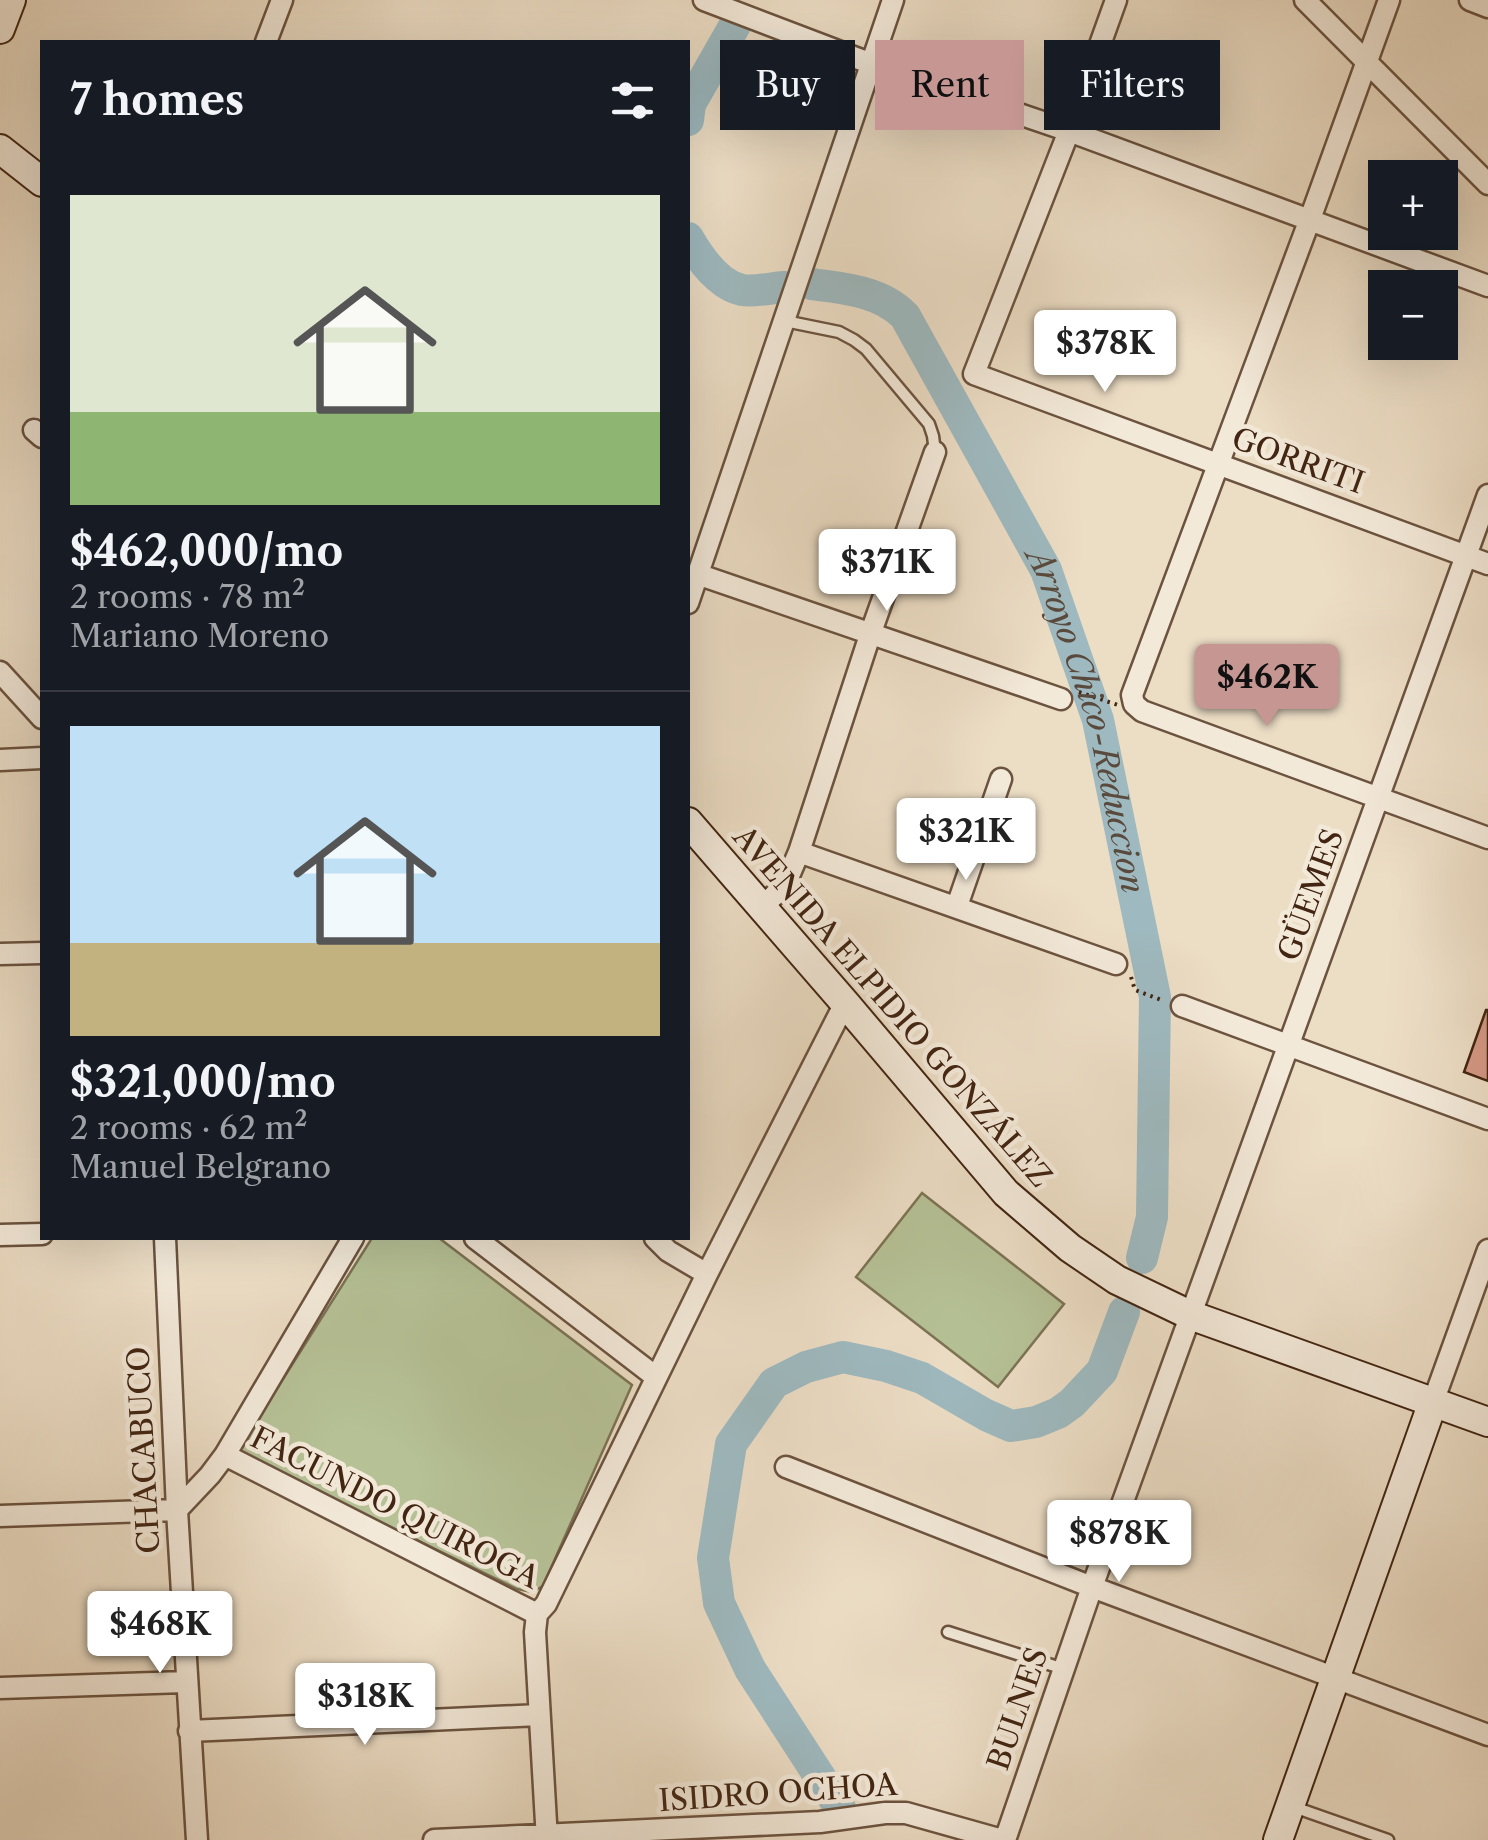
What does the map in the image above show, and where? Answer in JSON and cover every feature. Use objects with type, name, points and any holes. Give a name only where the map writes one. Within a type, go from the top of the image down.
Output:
[{"type":"main road","points":[[0,29],[11,0]]},
{"type":"main road","points":[[0,149],[40,180]]},
{"type":"main road","name":"AVENIDA ELPIDIO GONZÁLEZ","points":[[690,824],[1006,1192],[1070,1248],[1116,1280],[1190,1315],[1488,1422]]},
{"type":"main road","points":[[1278,1840],[1433,1402]]},
{"type":"street","points":[[267,40],[282,0]]},
{"type":"street","points":[[704,0],[1488,286]]},
{"type":"street","points":[[690,597],[893,0]]},
{"type":"street","points":[[1069,131],[1116,0]]},
{"type":"street","points":[[1305,0],[1488,184]]},
{"type":"street","points":[[1388,0],[1128,705],[1488,838]]},
{"type":"street","points":[[1470,0],[1488,7]]},
{"type":"street","name":"GORRITI","points":[[1069,131],[974,374],[1488,564]]},
{"type":"street","points":[[762,907],[785,885],[799,852],[935,452]]},
{"type":"street","name":"GÜEMES","points":[[1190,1315],[1488,495]]},
{"type":"street","points":[[697,574],[870,634],[1070,695]]},
{"type":"street","points":[[0,672],[40,716]]},
{"type":"street","points":[[0,760],[40,758]]},
{"type":"street","points":[[957,906],[1001,779]]},
{"type":"street","points":[[799,852],[1116,964]]},
{"type":"street","points":[[0,954],[40,954]]},
{"type":"street","points":[[547,1838],[537,1614],[546,1604],[707,1274],[846,1002]]},
{"type":"street","points":[[1174,1004],[1488,1119]]},
{"type":"street","points":[[0,1235],[40,1234]]},
{"type":"street","name":"CHACABUCO","points":[[165,1240],[196,1840]]},
{"type":"street","points":[[0,1516],[176,1510],[210,1476],[225,1454],[352,1240]]},
{"type":"street","points":[[478,1240],[656,1377]]},
{"type":"street","points":[[656,1240],[707,1274]]},
{"type":"street","points":[[1433,1402],[1488,1250]]},
{"type":"street","name":"BULNES","points":[[1003,1840],[1190,1315]]},
{"type":"street","name":"FACUNDO QUIROGA","points":[[225,1454],[537,1614]]},
{"type":"street","points":[[786,1467],[1488,1735]]},
{"type":"street","points":[[0,1688],[186,1682]]},
{"type":"street","points":[[189,1731],[539,1715]]},
{"type":"street","name":"ISIDRO OCHOA","points":[[434,1840],[547,1838],[820,1822],[906,1813],[1003,1840]]},
{"type":"lane","points":[[784,320],[839,332],[866,349],[928,424],[935,452]]},
{"type":"lane","points":[[948,1632],[1064,1669]]},
{"type":"lane","points":[[1290,1806],[1388,1840]]},
{"type":"path","points":[[1070,695],[1128,705]]},
{"type":"path","points":[[1132,978],[1135,990],[1174,1004]]},
{"type":"green space","points":[[922,1193],[1064,1304],[998,1387],[856,1277]]},
{"type":"green space","points":[[371,1240],[442,1240],[632,1385],[543,1586],[532,1592],[517,1589],[237,1452]]},
{"type":"building","points":[[1488,1010],[1488,1081],[1464,1072]]},
{"type":"waterway","name":"Arroyo Chico-Reduccion","points":[[690,104],[735,25]]},
{"type":"waterway","name":"Arroyo Chico-Reduccion","points":[[690,241],[710,269],[733,287],[752,291],[784,287]]},
{"type":"waterway","name":"Arroyo Chico-Reduccion","points":[[811,284],[873,296],[905,316],[1046,570],[1098,720],[1155,997],[1152,1217],[1142,1258]]},
{"type":"waterway","name":"Arroyo Chico-Reduccion","points":[[840,1808],[750,1669],[719,1603],[713,1558],[731,1444],[774,1383],[806,1367],[843,1357],[922,1378],[1011,1426],[1036,1422],[1072,1403],[1102,1371],[1124,1312]]}]
